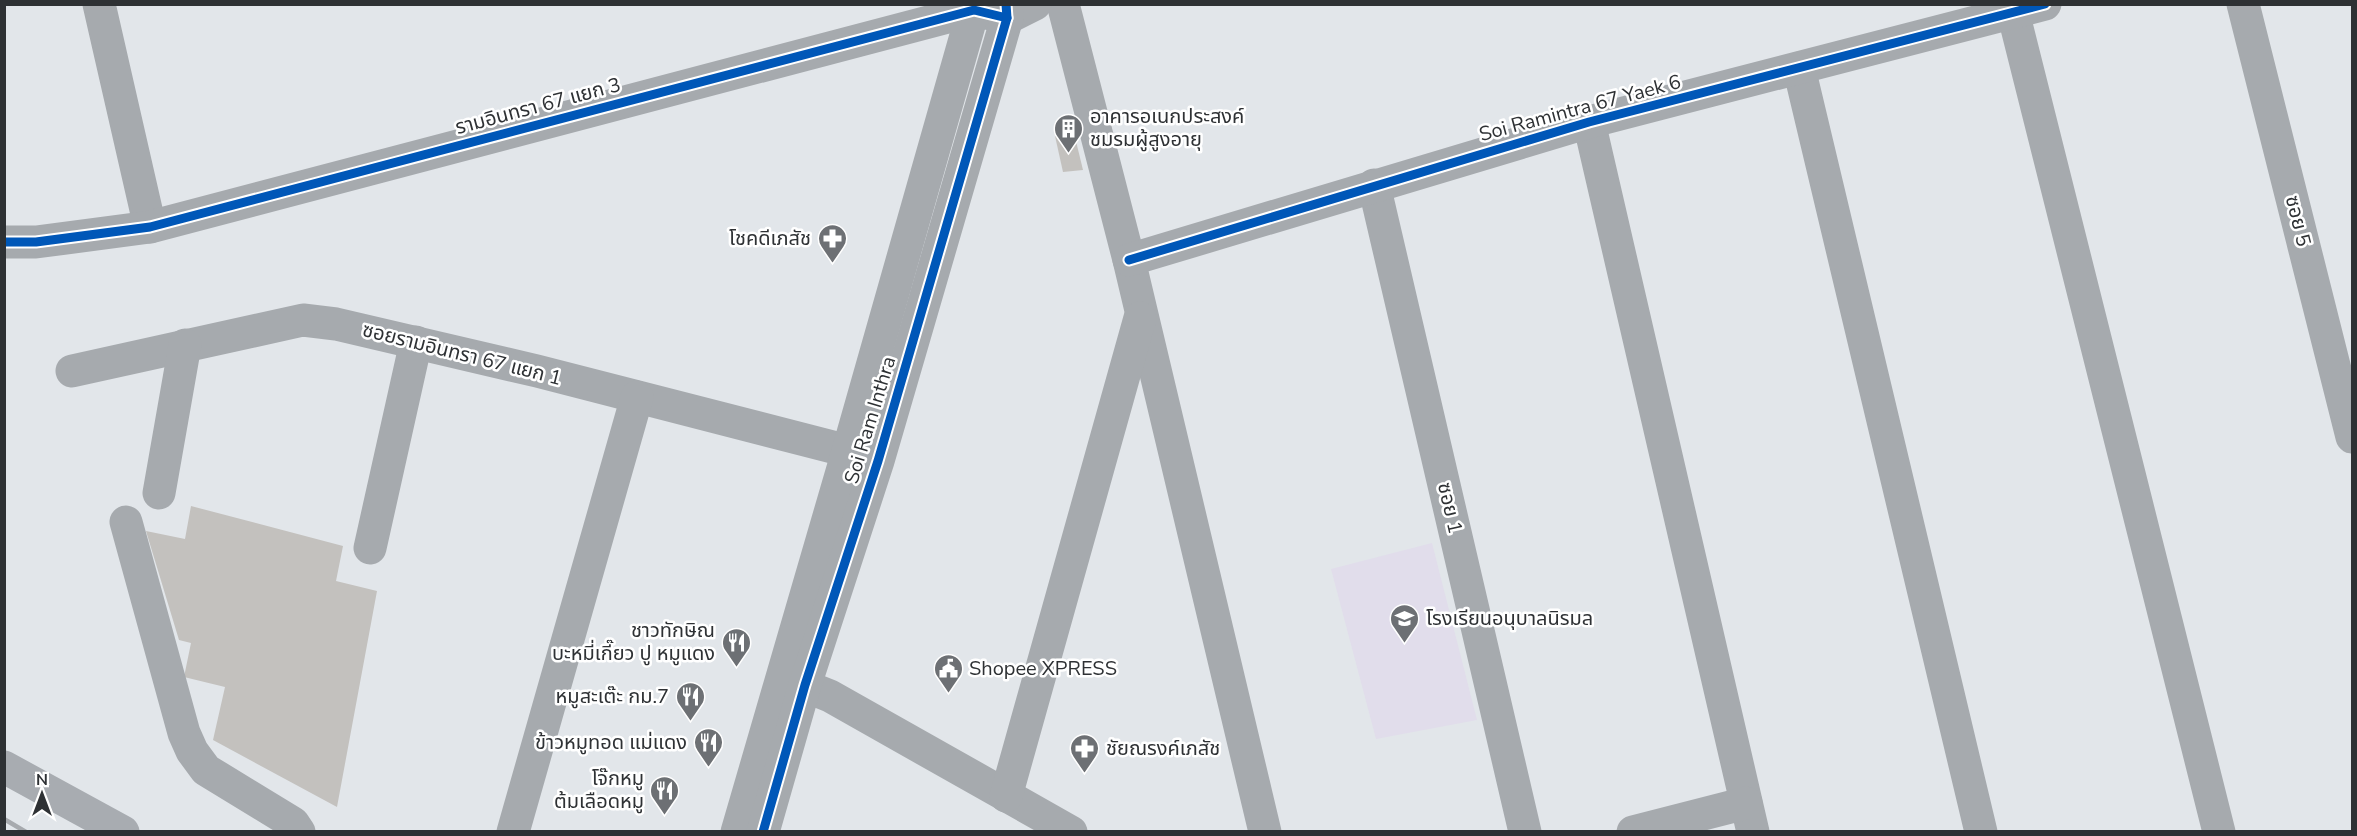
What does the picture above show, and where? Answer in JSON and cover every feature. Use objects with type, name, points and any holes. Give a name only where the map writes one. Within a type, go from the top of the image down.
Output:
[{"type":"main road","points":[[4,767],[123,831]]},
{"type":"street","points":[[99,4],[150,226]]},
{"type":"street","points":[[1063,4],[1129,260],[1265,831]]},
{"type":"street","name":"Soi Ramintra 67 Yaek 6","points":[[1129,260],[1589,122],[2045,4]]},
{"type":"street","name":"ซอย 5","points":[[2243,4],[2352,437]]},
{"type":"street","name":"รามอินทรา 67 แยก 3","points":[[4,242],[36,242],[150,226],[974,7],[1016,9]]},
{"type":"street","name":"Soi Ram Inthra","points":[[763,831],[793,681],[848,451],[974,7]]},
{"type":"street","name":"Soi Ram Inthra","points":[[736,831],[878,461],[1016,9]]},
{"type":"street","points":[[2013,12],[2219,831]]},
{"type":"street","points":[[1799,68],[1981,831]]},
{"type":"street","points":[[1589,122],[1750,817],[1633,831]]},
{"type":"street","name":"ซอย 1","points":[[1374,185],[1525,831]]},
{"type":"street","points":[[1006,796],[1141,314]]},
{"type":"street","name":"ซอยรามอินทรา 67 แยก 1","points":[[72,371],[303,320],[336,324],[416,342],[848,451]]},
{"type":"street","points":[[370,548],[416,342]]},
{"type":"street","points":[[159,493],[185,345]]},
{"type":"street","points":[[513,831],[637,397]]},
{"type":"street","points":[[126,522],[184,732],[192,751],[206,770],[293,823],[299,831]]},
{"type":"street","points":[[793,681],[1071,831]]},
{"type":"shaded area","name":"โรงเรียนอนุบาลนิรมล","points":[[1432,543],[1477,720],[1376,739],[1331,569]]},
{"type":"building","name":"อาคารอเนกประสงค์ ชมรมผู้สูงอายุ","points":[[1074,133],[1083,170],[1063,172],[1055,136]]},
{"type":"building","points":[[191,506],[343,546],[336,581],[377,591],[337,807],[213,740],[225,687],[184,677],[191,643],[179,640],[146,531],[185,539]]},
{"type":"railway","points":[[4,819],[26,832]]},
{"type":"cycle path","points":[[763,832],[805,685],[878,461],[1007,18],[1006,4]]},
{"type":"cycle path","points":[[1129,260],[1589,122],[2045,4]]},
{"type":"cycle path","points":[[4,242],[36,242],[150,227],[974,10],[1007,18]]},
{"type":"place","name":"อาคารอเนกประสงค์ ชมรมผู้สูงอายุ","points":[[1069,154]]},
{"type":"place","name":"โชคดีเภสัช","points":[[832,264]]},
{"type":"place","name":"โรงเรียนอนุบาลนิรมล","points":[[1405,644]]},
{"type":"place","name":"ชาวทักษิณ บะหมี่เกี๊ยว ปู หมูแดง","points":[[736,668]]},
{"type":"place","name":"Shopee XPRESS","points":[[948,694]]},
{"type":"place","name":"หมูสะเต๊ะ กม.7","points":[[690,722]]},
{"type":"place","name":"ข้าวหมูทอด แม่แดง","points":[[708,768]]},
{"type":"place","name":"ชัยณรงค์เภสัช","points":[[1085,774]]},
{"type":"place","name":"โจ๊กหมู ต้มเลือดหมู","points":[[665,816]]}]
